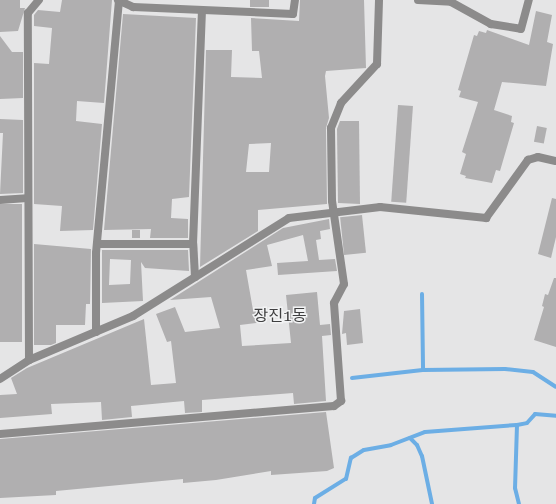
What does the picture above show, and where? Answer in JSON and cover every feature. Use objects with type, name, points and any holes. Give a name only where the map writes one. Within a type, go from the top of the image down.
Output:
[{"type":"street","points":[[29,360],[28,13],[39,0]]},
{"type":"street","points":[[96,332],[97,244],[119,0],[133,7],[294,14],[295,0]]},
{"type":"street","points":[[0,434],[334,406],[341,401],[334,303],[344,284],[334,211],[331,128],[341,102],[377,64],[379,0]]},
{"type":"street","points":[[418,0],[451,2],[491,24],[521,29],[529,0]]},
{"type":"street","points":[[195,277],[193,244],[202,11]]},
{"type":"street","points":[[0,379],[29,360],[139,313],[289,218],[334,211],[380,207],[486,218],[528,160],[538,157],[556,162]]},
{"type":"street","points":[[0,200],[28,198]]},
{"type":"street","points":[[97,244],[193,244]]},
{"type":"building","points":[[0,0],[20,0],[20,8],[25,8],[18,31],[0,32]]},
{"type":"building","points":[[62,0],[112,0],[104,103],[77,101],[76,121],[102,124],[93,230],[60,231],[62,206],[34,204],[34,63],[49,64],[52,28],[34,26],[34,15],[38,10],[60,12]]},
{"type":"building","points":[[250,0],[269,0],[269,7],[250,7]]},
{"type":"building","points":[[300,0],[364,0],[366,68],[326,71],[325,76],[329,118],[326,128],[327,204],[258,210],[258,231],[200,267],[206,50],[232,50],[231,77],[262,78],[259,51],[252,51],[251,18],[299,21]],"holes":[[[271,143],[269,172],[246,172],[249,144]]]},
{"type":"building","points":[[536,11],[552,15],[547,42],[553,44],[546,86],[502,82],[494,110],[512,116],[511,122],[514,123],[500,171],[496,170],[492,183],[465,178],[466,176],[460,174],[466,154],[462,152],[478,102],[459,97],[461,91],[458,90],[474,35],[477,36],[479,31],[486,33],[487,30],[529,45]]},
{"type":"building","points":[[123,14],[196,18],[189,197],[172,199],[171,218],[188,219],[188,238],[150,238],[151,229],[104,230]]},
{"type":"building","points":[[0,36],[12,52],[23,52],[23,98],[0,99]]},
{"type":"building","points":[[398,105],[413,106],[406,203],[391,202]]},
{"type":"building","points":[[0,119],[23,120],[23,193],[0,194],[3,133],[0,133]]},
{"type":"building","points":[[340,121],[359,121],[360,204],[338,203],[337,129]]},
{"type":"building","points":[[537,126],[547,128],[544,144],[534,142]]},
{"type":"building","points":[[552,198],[556,199],[556,237],[551,258],[538,254]]},
{"type":"building","points":[[0,204],[22,204],[22,342],[0,342]]},
{"type":"building","points":[[362,215],[366,253],[344,255],[340,217]]},
{"type":"building","points":[[329,219],[330,229],[320,231],[321,239],[316,240],[319,260],[335,259],[337,271],[278,275],[277,263],[308,261],[303,235],[267,245],[272,266],[246,270],[253,310],[263,308],[264,322],[240,325],[242,346],[291,343],[286,295],[317,292],[320,325],[330,324],[331,335],[322,336],[326,401],[294,404],[293,393],[202,400],[202,412],[185,413],[184,401],[131,406],[132,417],[102,420],[101,402],[51,404],[52,414],[0,418],[0,395],[17,394],[11,378],[27,368],[144,319],[151,385],[176,383],[171,341],[167,342],[156,314],[175,307],[185,332],[220,328],[211,297],[170,300],[283,228]]},
{"type":"building","points":[[132,230],[140,230],[140,238],[132,238]]},
{"type":"building","points":[[34,244],[91,249],[90,304],[86,304],[85,325],[56,325],[56,343],[51,345],[34,345]]},
{"type":"building","points":[[102,250],[188,250],[189,271],[145,268],[141,262],[143,301],[102,303]],"holes":[[[110,259],[131,260],[130,284],[109,285]]]},
{"type":"building","points":[[554,278],[556,278],[556,347],[534,340],[544,307],[542,306],[545,294],[548,295]]},
{"type":"building","points":[[360,309],[363,343],[347,345],[346,333],[342,334],[344,311]]},
{"type":"building","points":[[326,412],[334,468],[327,471],[271,475],[271,471],[216,480],[183,483],[183,479],[56,491],[56,495],[0,498],[0,439]]},
{"type":"waterway","points":[[422,294],[423,370]]},
{"type":"waterway","points":[[352,378],[423,370],[505,369],[533,372],[556,387]]},
{"type":"waterway","points":[[314,504],[315,498],[346,479],[351,458],[364,450],[391,445],[425,432],[517,425],[527,423],[535,414],[556,416]]},
{"type":"waterway","points":[[517,425],[515,488],[519,504]]},
{"type":"waterway","points":[[410,438],[417,445],[422,456],[432,504]]},
{"type":"district","name":"장진1동","points":[[280,316]]}]
